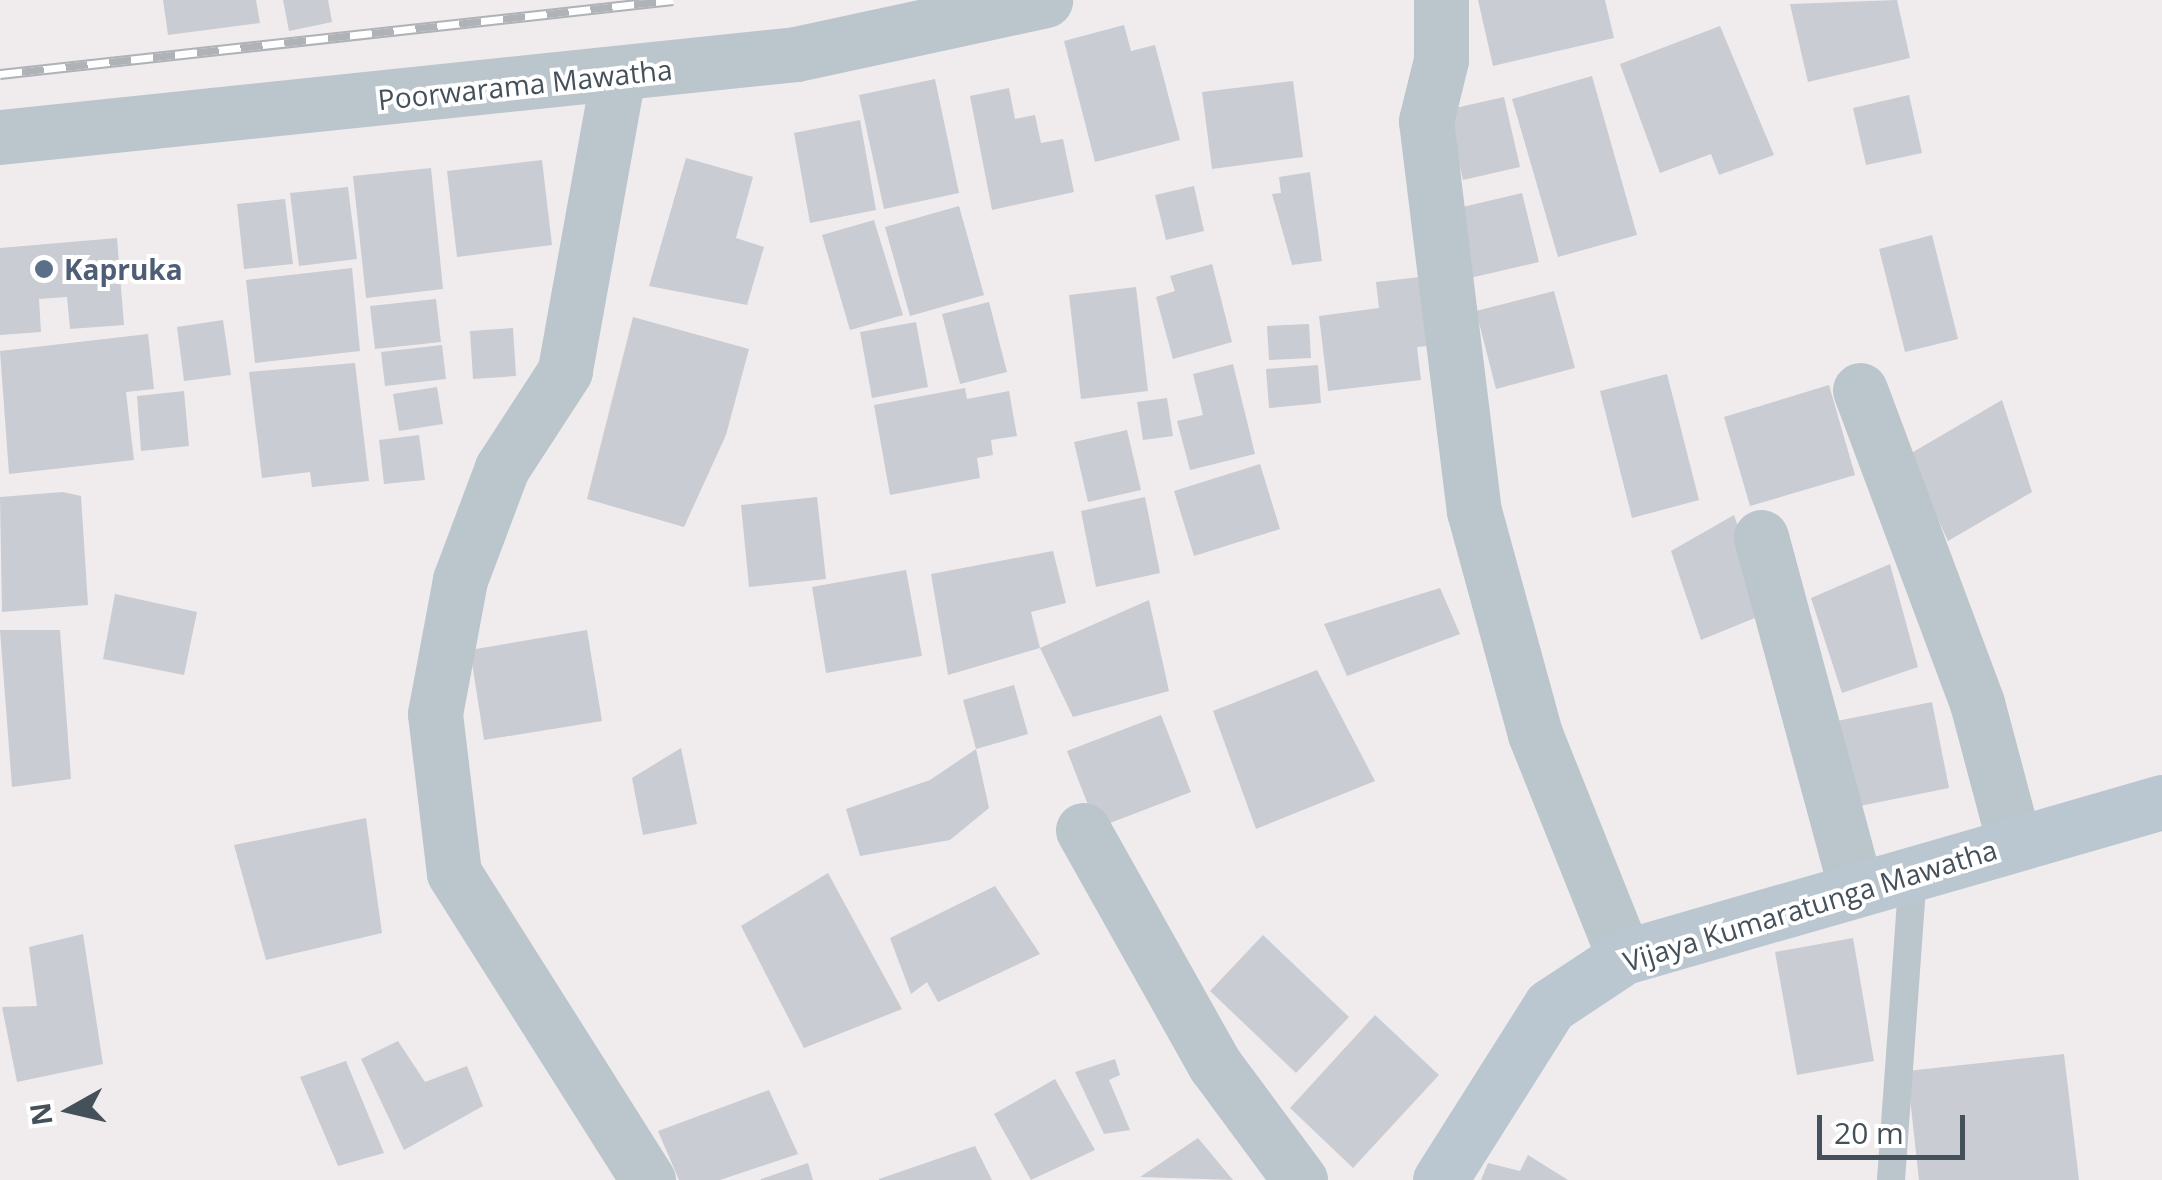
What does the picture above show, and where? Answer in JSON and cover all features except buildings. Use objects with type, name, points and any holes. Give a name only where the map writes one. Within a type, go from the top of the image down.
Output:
[{"type":"main road","name":"Vijaya Kumaratunga Mawatha","points":[[1440,1180],[1550,1006],[1624,957],[2162,802]]},
{"type":"street","name":"Poorwarama Mawatha","points":[[0,137],[796,54],[1045,0]]},
{"type":"street","points":[[1441,0],[1442,60],[1426,120],[1474,512],[1534,734],[1624,957]]},
{"type":"street","points":[[618,75],[565,371],[502,468],[460,580],[435,714],[454,873],[648,1180]]},
{"type":"street","points":[[1860,390],[1977,703],[2014,842]]},
{"type":"street","points":[[1761,537],[1856,889]]},
{"type":"street","points":[[1082,830],[1215,1065],[1300,1180]]},
{"type":"lane","points":[[1891,1180],[1913,872]]},
{"type":"railway","points":[[0,74],[673,0]]},
{"type":"place","name":"Kapruka","points":[[44,269]]}]
